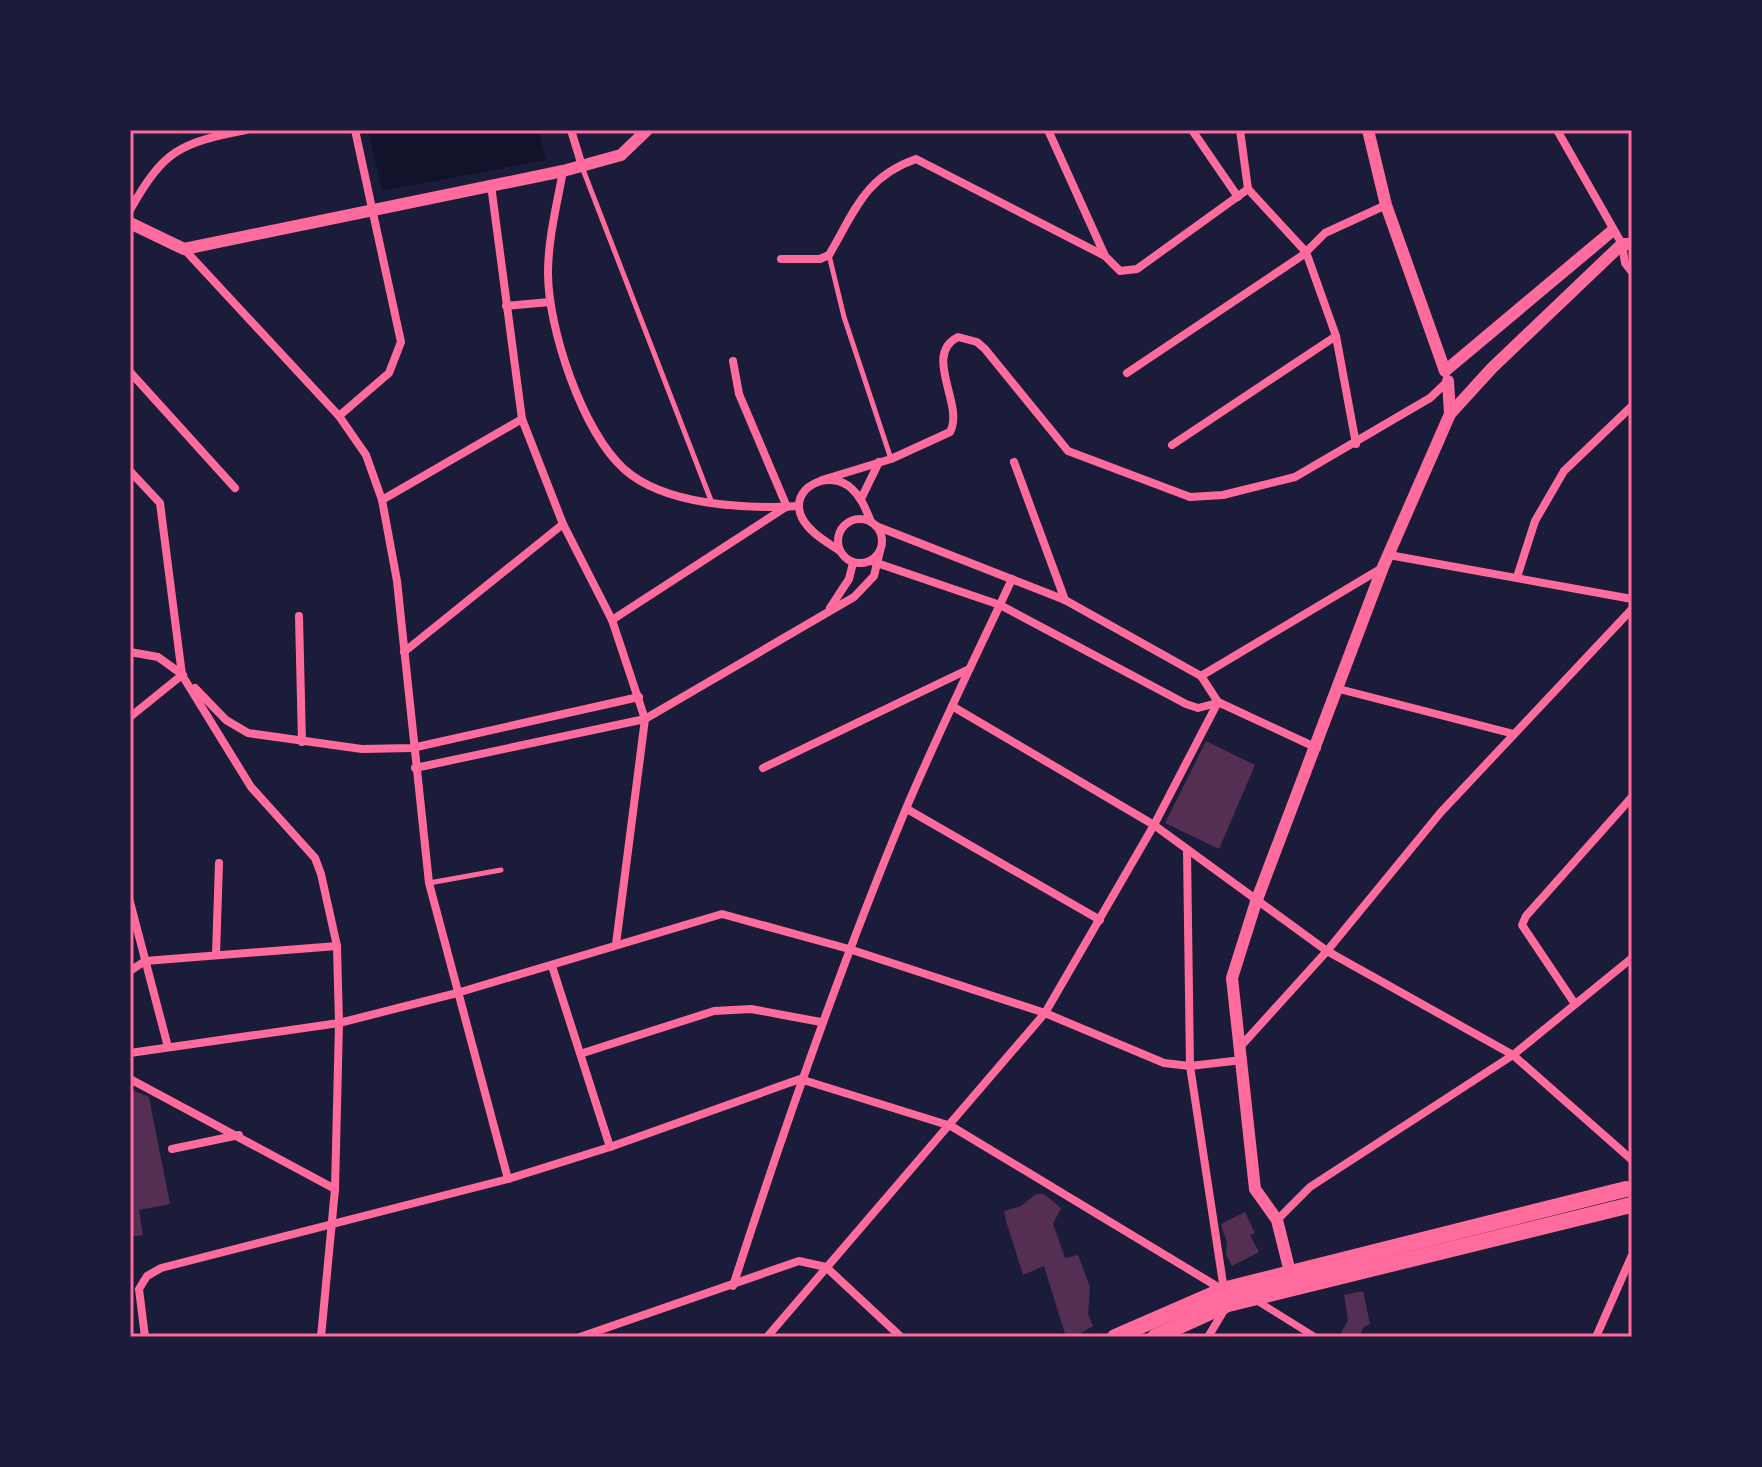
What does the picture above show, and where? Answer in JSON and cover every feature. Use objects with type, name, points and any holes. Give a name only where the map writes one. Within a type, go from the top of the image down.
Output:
[{"type":"main road","points":[[1115,1337],[1226,1297],[1630,1194]]},
{"type":"main road","points":[[1155,1337],[1226,1297],[1252,1298],[1292,1279]]},
{"type":"street","points":[[130,210],[158,166],[171,154],[199,139],[246,130]]},
{"type":"street","points":[[339,416],[389,373],[401,342],[375,208],[355,130]]},
{"type":"street","points":[[571,130],[582,166]]},
{"type":"street","points":[[184,249],[563,171],[621,155],[642,139],[647,130]]},
{"type":"street","points":[[1048,130],[1105,256]]},
{"type":"street","points":[[1192,130],[1238,197]]},
{"type":"street","points":[[1240,130],[1248,189],[1306,252],[1336,336],[1356,444]]},
{"type":"street","points":[[1368,130],[1386,205],[1447,376],[1450,414]]},
{"type":"street","points":[[1557,130],[1612,231],[1627,244]]},
{"type":"street","points":[[781,259],[820,259],[829,255],[858,201],[871,187],[916,159],[1105,256],[1120,271],[1137,269],[1248,189]]},
{"type":"street","points":[[563,171],[551,241],[550,302],[578,393],[593,425],[623,468],[644,482],[712,503],[740,507],[799,506]]},
{"type":"street","points":[[491,185],[522,419],[563,524],[612,620],[645,719],[616,944]]},
{"type":"street","points":[[1127,373],[1306,252],[1325,233],[1386,205]]},
{"type":"street","points":[[130,223],[184,249],[339,416],[366,455],[382,500],[397,581],[412,748],[429,883],[508,1179]]},
{"type":"street","points":[[1218,702],[1198,708],[1186,704],[1000,605],[875,562],[853,563],[808,527],[799,506],[805,490],[822,480],[891,459],[937,440],[953,426],[943,360],[947,347],[958,337],[977,342],[985,349],[1068,451],[1135,474],[1177,494],[1223,495],[1295,477],[1430,398],[1447,376],[1612,231]]},
{"type":"street","points":[[1627,244],[1625,263],[1632,272]]},
{"type":"street","points":[[1292,1279],[1277,1220],[1255,1189],[1232,978],[1256,902],[1386,561],[1450,414],[1492,368],[1627,244]]},
{"type":"street","points":[[506,306],[550,302]]},
{"type":"street","points":[[1172,445],[1336,336]]},
{"type":"street","points":[[733,361],[739,394],[787,507]]},
{"type":"street","points":[[130,372],[235,488]]},
{"type":"street","points":[[1517,577],[1535,521],[1564,471],[1632,406]]},
{"type":"street","points":[[382,500],[522,419]]},
{"type":"street","points":[[861,499],[879,462]]},
{"type":"street","points":[[1014,462],[1065,600]]},
{"type":"street","points":[[130,471],[160,503],[170,556],[182,675],[251,787],[315,858],[337,946],[339,1023],[335,1189],[329,1224],[321,1337]]},
{"type":"street","points":[[415,768],[645,719],[868,584],[882,538],[861,499],[843,482],[822,480]]},
{"type":"street","points":[[612,620],[787,507]]},
{"type":"street","points":[[840,551],[838,537],[845,524],[859,519],[1065,600],[1201,676],[1218,702],[1317,748]]},
{"type":"street","points":[[404,652],[563,524]]},
{"type":"street","points":[[1201,676],[1386,561],[1517,577],[1632,599]]},
{"type":"street","points":[[830,609],[849,579],[853,563]]},
{"type":"street","points":[[733,1286],[800,1079],[849,949],[952,706],[1012,579]]},
{"type":"street","points":[[130,1053],[339,1023],[552,966],[707,916],[732,914],[1045,1013],[1164,1063],[1190,1066],[1241,1053],[1441,812],[1632,609]]},
{"type":"street","points":[[299,616],[302,742]]},
{"type":"street","points":[[130,652],[158,657],[182,675],[235,727],[273,739],[362,749],[412,748],[639,697]]},
{"type":"street","points":[[763,768],[970,669]]},
{"type":"street","points":[[130,717],[182,675]]},
{"type":"street","points":[[1339,689],[1514,734]]},
{"type":"street","points":[[767,1337],[1045,1013],[1154,825],[1218,702]]},
{"type":"street","points":[[952,706],[1154,825],[1327,951],[1513,1055],[1632,1160]]},
{"type":"street","points":[[1575,1004],[1522,925],[1526,916],[1632,797]]},
{"type":"street","points":[[907,809],[1100,920]]},
{"type":"street","points":[[1187,850],[1190,1066],[1226,1297],[1208,1337]]},
{"type":"street","points":[[216,955],[219,863]]},
{"type":"street","points":[[130,902],[168,1047]]},
{"type":"street","points":[[130,971],[145,961],[337,946]]},
{"type":"street","points":[[1277,1220],[1310,1187],[1513,1055],[1632,958]]},
{"type":"street","points":[[552,966],[583,1053],[610,1147]]},
{"type":"street","points":[[583,1053],[724,1009],[751,1009],[821,1022]]},
{"type":"street","points":[[130,1079],[240,1135],[335,1189]]},
{"type":"street","points":[[145,1337],[139,1289],[147,1276],[161,1268],[508,1179],[610,1147],[800,1079],[951,1126],[1226,1297]]},
{"type":"street","points":[[172,1149],[240,1135]]},
{"type":"street","points":[[1596,1337],[1632,1255]]},
{"type":"street","points":[[580,1337],[799,1261],[826,1267],[901,1337]]},
{"type":"street","points":[[1252,1298],[1315,1337]]},
{"type":"lane","points":[[582,166],[712,503]]},
{"type":"lane","points":[[829,255],[844,317],[891,459]]},
{"type":"lane","points":[[429,883],[501,870]]},
{"type":"shaded area","points":[[368,130],[538,130],[546,160],[382,191]]},
{"type":"building","points":[[1206,741],[1255,765],[1219,849],[1165,823]]},
{"type":"building","points":[[130,1089],[149,1097],[170,1204],[139,1210],[143,1235],[130,1237]]},
{"type":"building","points":[[1036,1194],[1044,1194],[1061,1208],[1053,1224],[1065,1258],[1078,1255],[1090,1287],[1088,1314],[1093,1326],[1074,1337],[1066,1337],[1044,1266],[1023,1275],[1007,1224],[1004,1211],[1021,1206]]},
{"type":"building","points":[[1245,1212],[1255,1233],[1250,1235],[1259,1252],[1232,1266],[1226,1254],[1227,1243],[1221,1224]]},
{"type":"building","points":[[1363,1291],[1370,1324],[1364,1327],[1359,1337],[1339,1337],[1348,1320],[1344,1295]]}]
